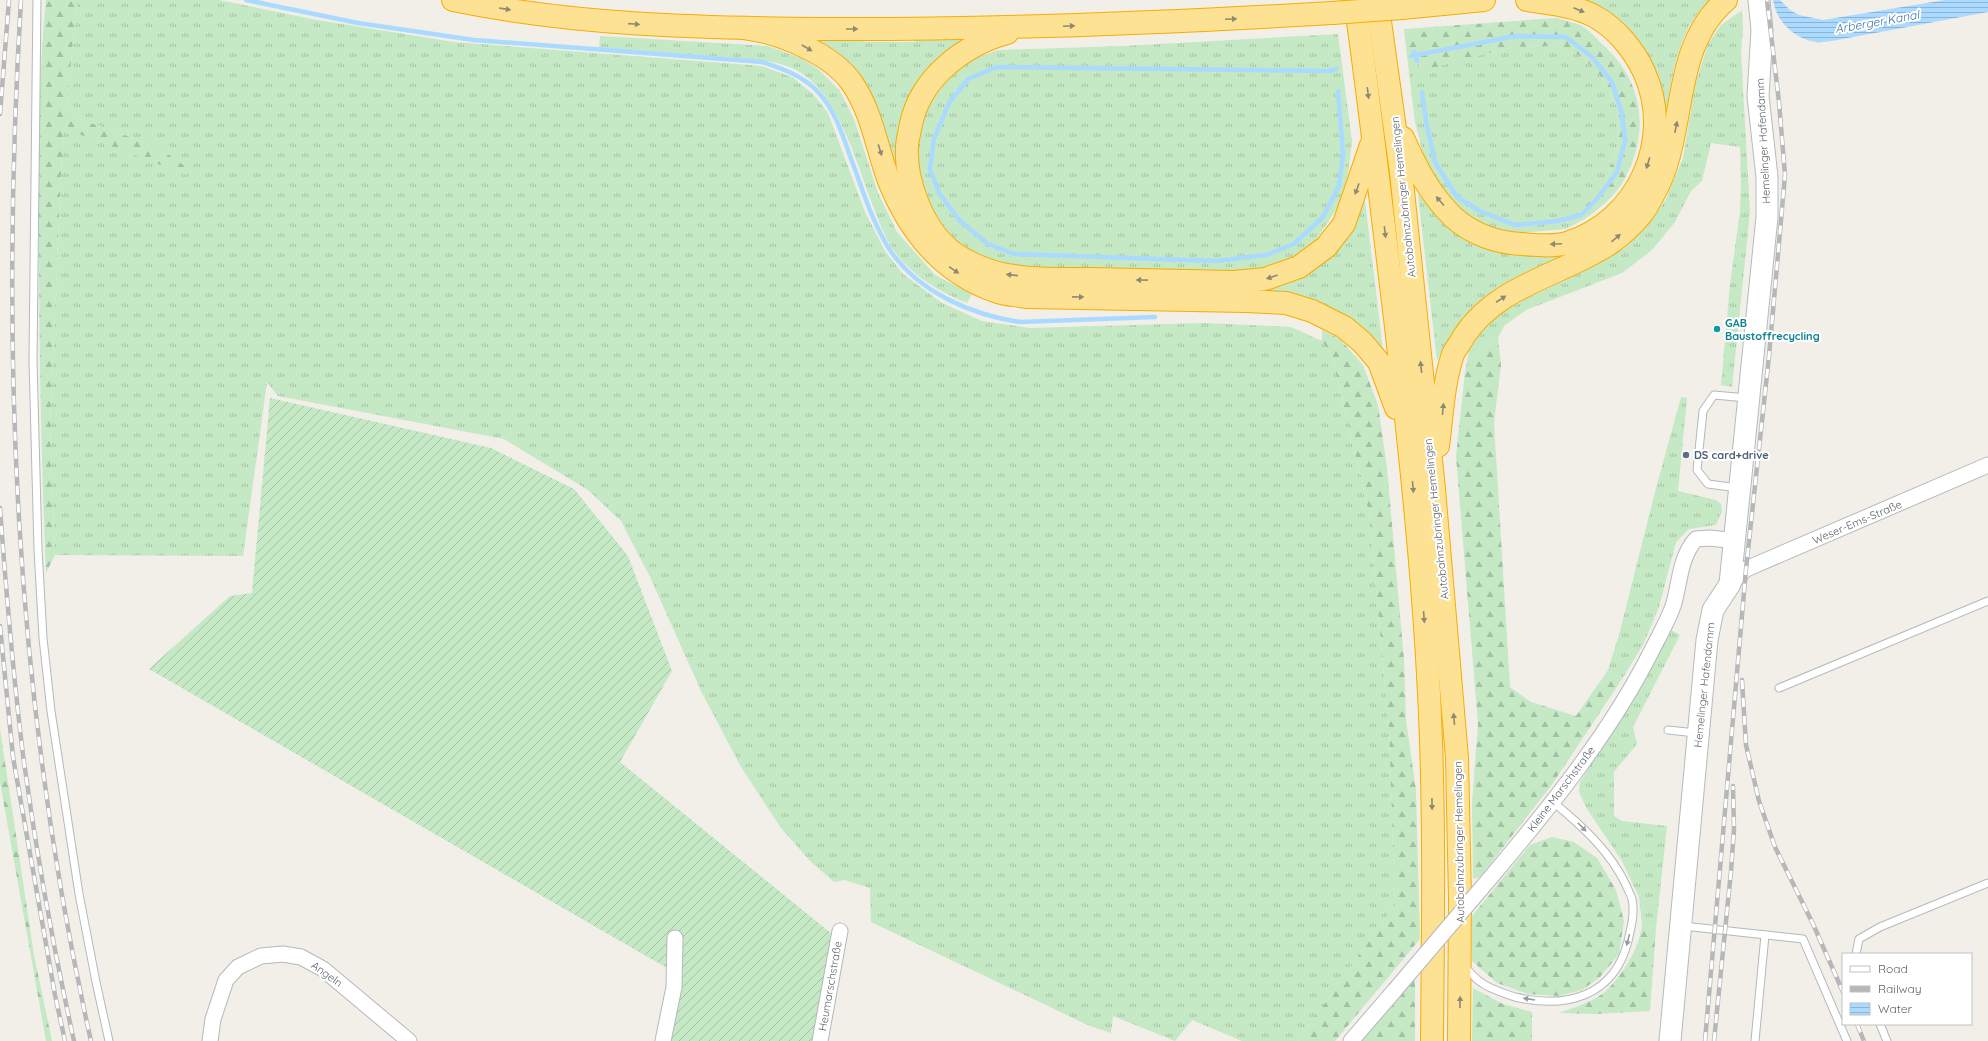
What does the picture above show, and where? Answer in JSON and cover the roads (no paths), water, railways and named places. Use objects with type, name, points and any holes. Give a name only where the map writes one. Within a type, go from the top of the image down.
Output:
[{"type":"highway","points":[[453,0],[524,12],[592,20],[668,26],[888,29],[1030,27],[1192,21],[1402,8],[1484,0]]},
{"type":"highway","name":"Autobahnzubringer Hemelingen","points":[[1355,0],[1373,138],[1409,448],[1429,696],[1433,926],[1432,1041]]},
{"type":"highway","name":"Autobahnzubringer Hemelingen","points":[[1377,0],[1395,121],[1434,489],[1457,758],[1460,962],[1459,1041]]},
{"type":"highway","points":[[1395,121],[1426,185],[1454,217],[1477,234],[1505,243],[1532,245],[1566,243],[1586,235],[1608,221],[1622,209],[1642,181],[1650,159],[1657,120],[1650,86],[1639,61],[1616,32],[1595,17],[1573,7],[1527,0]]},
{"type":"highway","points":[[1434,489],[1446,376],[1454,352],[1471,326],[1488,308],[1519,288],[1559,270],[1613,241],[1642,214],[1660,184],[1668,162],[1674,138],[1685,76],[1693,46],[1704,25],[1726,0]]},
{"type":"highway","points":[[1030,27],[991,37],[966,50],[940,70],[924,93],[913,118],[907,147],[909,175],[917,204],[933,230],[950,250],[966,260],[1001,274],[1042,278],[1234,282],[1265,279],[1299,268],[1326,247],[1344,224],[1373,138]]},
{"type":"highway","points":[[744,28],[764,30],[783,36],[832,64],[851,82],[865,108],[890,182],[914,232],[938,259],[966,278],[998,292],[1028,296],[1286,303],[1312,311],[1344,327],[1362,342],[1379,362],[1389,386],[1409,448]]},
{"type":"street","name":"Hemelinger Hafendamm","points":[[1670,1041],[1707,640],[1713,610],[1730,584],[1736,541],[1767,217],[1767,178],[1758,96],[1762,30],[1759,0]]},
{"type":"street","name":"Weser-Ems-Straße","points":[[1730,584],[1746,569],[1988,466]]},
{"type":"street","name":"Kleine Marschstraße","points":[[1351,1041],[1553,802],[1606,729],[1651,651],[1674,605],[1688,548],[1696,538],[1736,541]]},
{"type":"street","name":"Heumarschstraße","points":[[820,1041],[840,931]]},
{"type":"street","points":[[663,1041],[674,988],[675,938]]},
{"type":"street","name":"Angeln","points":[[210,1041],[213,1019],[226,980],[238,967],[261,956],[283,954],[302,957],[322,969],[409,1041]]},
{"type":"lane","points":[[37,0],[33,361],[38,549],[43,638],[51,711],[79,894],[109,1041]]},
{"type":"lane","points":[[1741,488],[1708,484],[1697,470],[1703,411],[1714,395],[1749,398]]},
{"type":"lane","points":[[1779,688],[1988,601]]},
{"type":"lane","points":[[1668,730],[1698,733]]},
{"type":"lane","points":[[1460,962],[1480,982],[1502,993],[1530,1000],[1564,1002],[1596,990],[1613,974],[1624,955],[1632,924],[1632,899],[1619,871],[1600,845],[1578,822],[1553,802]]},
{"type":"lane","points":[[1856,953],[1859,939],[1880,927],[1988,883]]},
{"type":"lane","points":[[1680,926],[1803,939],[1847,1041]]},
{"type":"lane","points":[[1755,1041],[1765,935]]},
{"type":"lane","points":[[1880,1025],[1887,1041]]},
{"type":"water","name":"Arberger Kanal","points":[[1773,0],[1780,0],[1790,10],[1799,15],[1823,20],[1945,0],[1988,0],[1988,12],[1832,41],[1818,42],[1800,37],[1787,28],[1778,15]]},
{"type":"waterway","points":[[246,0],[358,23],[474,40],[762,62],[785,70],[813,87],[831,109],[870,210],[886,243],[904,267],[917,280],[933,291],[966,308],[1002,319],[1020,322],[1155,317]]},
{"type":"waterway","points":[[1417,61],[1416,55],[1516,36],[1566,37],[1592,57],[1612,82],[1622,114],[1625,141],[1617,172],[1597,199],[1581,215],[1558,221],[1515,225],[1480,211],[1457,197],[1435,162],[1427,126],[1422,92]]},
{"type":"waterway","points":[[1411,56],[1416,55],[1414,52]]},
{"type":"waterway","points":[[1336,69],[1329,71],[997,67],[968,79],[949,103],[934,139],[930,169],[939,193],[960,221],[988,244],[1014,254],[1217,261],[1266,255],[1294,244],[1323,217],[1339,186],[1343,154],[1338,91]]},
{"type":"railway","points":[[0,114],[9,0]]},
{"type":"railway","points":[[21,0],[15,131],[12,262],[14,393],[19,523],[29,653],[45,783],[65,912],[91,1041]]},
{"type":"railway","points":[[1705,1041],[1746,569],[1769,356],[1785,175],[1779,102],[1767,0]]},
{"type":"railway","points":[[0,508],[10,632],[23,755],[46,899],[74,1041]]},
{"type":"railway","points":[[0,626],[13,757],[55,995],[65,1041]]},
{"type":"railway","points":[[1742,680],[1746,745],[1759,801],[1775,847],[1813,924],[1842,990]]},
{"type":"railway","points":[[1714,1041],[1731,871],[1734,829],[1733,786]]},
{"type":"railway","points":[[1857,1025],[1864,1041]]},
{"type":"place","name":"GAB Baustoffrecycling","points":[[1717,329]]},
{"type":"place","name":"DS card+drive","points":[[1686,455]]}]
